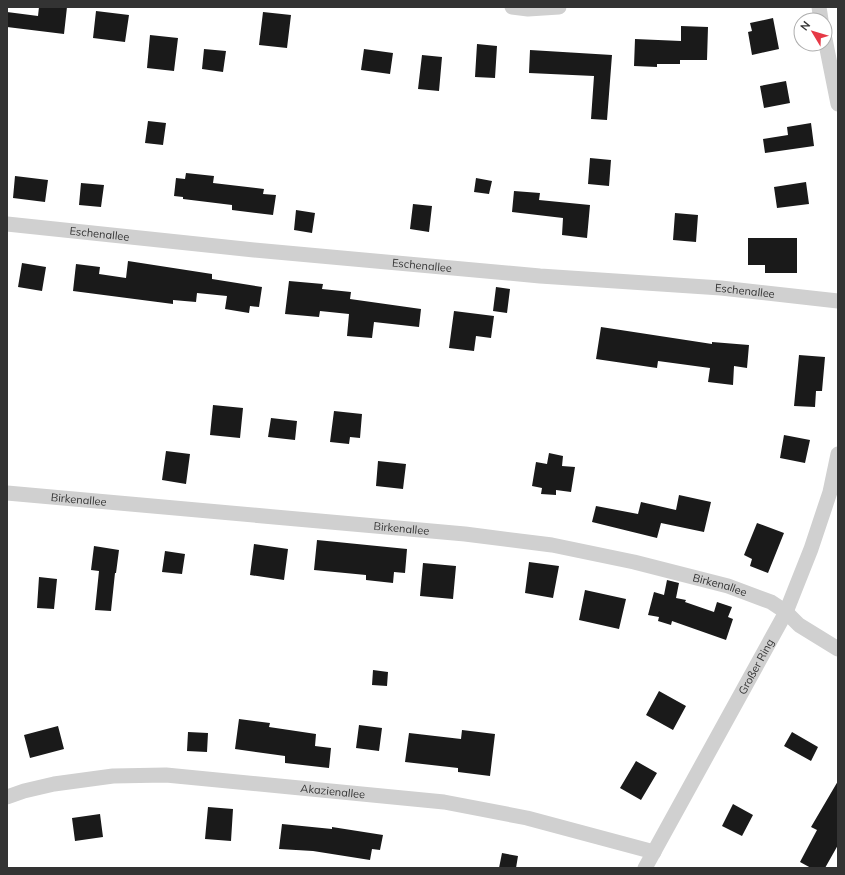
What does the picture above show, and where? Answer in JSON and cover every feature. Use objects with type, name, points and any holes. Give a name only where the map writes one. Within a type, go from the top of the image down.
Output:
[{"type":"street","points":[[512,7],[528,9],[559,7]]},
{"type":"street","points":[[828,52],[838,104]]},
{"type":"street","name":"Eschenallee","points":[[7,224],[254,250],[540,276],[721,288],[838,301]]},
{"type":"street","name":"Großer Ring","points":[[645,868],[786,612],[830,492],[838,454]]},
{"type":"street","name":"Birkenallee","points":[[7,493],[465,534],[552,545],[634,562],[728,586],[771,602],[786,612],[799,625],[838,649]]},
{"type":"street","name":"Akazienallee","points":[[7,797],[24,791],[54,784],[114,776],[166,775],[444,802],[527,818],[654,852]]},
{"type":"building","points":[[39,7],[67,7],[64,34],[7,27],[7,12],[38,16]]},
{"type":"building","points":[[96,11],[129,15],[125,42],[93,38]]},
{"type":"building","points":[[263,12],[291,15],[287,48],[259,45]]},
{"type":"building","points":[[773,18],[779,49],[752,55],[748,32],[752,31],[750,23]]},
{"type":"building","points":[[681,26],[708,27],[707,60],[680,60],[680,64],[657,64],[657,67],[634,66],[635,39],[681,41]]},
{"type":"building","points":[[150,35],[178,38],[174,71],[147,68]]},
{"type":"building","points":[[477,44],[497,46],[495,78],[475,77]]},
{"type":"building","points":[[204,49],[226,51],[223,72],[202,69]]},
{"type":"building","points":[[364,49],[393,53],[390,74],[361,70]]},
{"type":"building","points":[[530,50],[612,55],[607,120],[591,119],[594,76],[529,73]]},
{"type":"building","points":[[422,55],[442,57],[439,91],[418,89]]},
{"type":"building","points":[[786,81],[790,103],[764,108],[760,86]]},
{"type":"building","points":[[148,121],[166,123],[163,145],[145,143]]},
{"type":"building","points":[[811,123],[814,146],[765,153],[763,139],[788,135],[787,127]]},
{"type":"building","points":[[590,158],[611,160],[609,186],[588,184]]},
{"type":"building","points":[[186,173],[214,176],[213,183],[264,189],[263,194],[276,195],[273,215],[232,210],[232,205],[183,199],[183,197],[174,196],[176,178],[185,179]]},
{"type":"building","points":[[15,176],[48,180],[45,202],[13,198]]},
{"type":"building","points":[[476,178],[492,181],[489,194],[474,192]]},
{"type":"building","points":[[806,182],[809,204],[777,208],[774,187]]},
{"type":"building","points":[[81,183],[104,185],[101,207],[79,205]]},
{"type":"building","points":[[514,191],[540,193],[539,200],[590,205],[587,238],[562,235],[563,218],[512,212]]},
{"type":"building","points":[[413,204],[432,206],[429,232],[410,229]]},
{"type":"building","points":[[296,210],[315,213],[312,233],[294,230]]},
{"type":"building","points":[[675,213],[698,215],[696,242],[673,240]]},
{"type":"building","points":[[748,238],[797,238],[797,273],[765,273],[765,265],[748,265]]},
{"type":"building","points":[[128,261],[212,274],[212,279],[262,287],[259,307],[250,306],[249,313],[225,309],[227,296],[197,293],[196,302],[173,300],[173,304],[73,291],[76,264],[100,267],[99,274],[126,278]]},
{"type":"building","points":[[22,263],[46,267],[42,291],[18,287]]},
{"type":"building","points":[[289,281],[323,284],[322,289],[351,292],[350,299],[421,309],[419,327],[374,322],[372,338],[347,336],[349,314],[320,311],[319,317],[285,314]]},
{"type":"building","points":[[496,287],[510,289],[507,313],[493,311]]},
{"type":"building","points":[[454,311],[494,316],[491,338],[476,336],[474,351],[449,348]]},
{"type":"building","points":[[601,327],[712,344],[712,342],[749,345],[747,368],[734,366],[733,385],[708,382],[710,368],[658,361],[657,368],[596,359]]},
{"type":"building","points":[[799,355],[825,357],[822,391],[816,391],[815,407],[794,406]]},
{"type":"building","points":[[213,405],[243,408],[240,438],[210,435]]},
{"type":"building","points":[[334,411],[362,414],[360,438],[350,437],[349,444],[330,442]]},
{"type":"building","points":[[271,418],[297,421],[295,440],[268,437]]},
{"type":"building","points":[[784,435],[810,440],[805,463],[780,458]]},
{"type":"building","points":[[166,451],[190,454],[186,484],[162,480]]},
{"type":"building","points":[[549,453],[563,456],[562,466],[575,467],[571,492],[556,490],[556,495],[541,494],[542,488],[532,486],[536,462],[547,464]]},
{"type":"building","points":[[378,461],[406,464],[403,489],[376,486]]},
{"type":"building","points":[[679,495],[711,502],[704,532],[661,523],[657,538],[592,522],[596,506],[638,514],[641,502],[676,510]]},
{"type":"building","points":[[757,523],[784,533],[768,573],[750,566],[752,559],[744,555]]},
{"type":"building","points":[[317,540],[407,549],[405,573],[394,572],[393,583],[366,580],[366,575],[314,570]]},
{"type":"building","points":[[254,544],[288,549],[284,580],[250,575]]},
{"type":"building","points":[[94,546],[119,550],[111,611],[95,610],[99,571],[91,570]]},
{"type":"building","points":[[165,551],[185,554],[182,574],[162,572]]},
{"type":"building","points":[[529,562],[559,566],[553,598],[525,593]]},
{"type":"building","points":[[423,563],[456,566],[453,599],[420,596]]},
{"type":"building","points":[[39,577],[57,579],[54,609],[37,608]]},
{"type":"building","points":[[667,580],[679,583],[676,598],[686,600],[685,602],[714,612],[717,602],[732,607],[728,617],[733,619],[726,640],[672,621],[671,625],[658,621],[659,617],[648,615],[654,592],[664,595]]},
{"type":"building","points":[[585,590],[626,599],[619,629],[579,620]]},
{"type":"building","points":[[373,670],[388,672],[387,686],[372,685]]},
{"type":"building","points":[[659,691],[686,706],[673,730],[646,715]]},
{"type":"building","points":[[239,719],[270,723],[269,727],[316,734],[315,746],[331,748],[329,768],[285,763],[285,756],[235,749]]},
{"type":"building","points":[[359,725],[382,728],[379,751],[356,748]]},
{"type":"building","points":[[58,726],[64,749],[30,758],[24,735]]},
{"type":"building","points":[[462,730],[495,734],[490,776],[458,772],[458,768],[405,762],[409,733],[461,739]]},
{"type":"building","points":[[188,732],[208,733],[207,752],[187,751]]},
{"type":"building","points":[[792,732],[818,747],[811,761],[784,746]]},
{"type":"building","points":[[636,761],[657,773],[641,800],[620,788]]},
{"type":"building","points":[[838,781],[838,845],[825,868],[811,868],[800,862],[817,830],[811,827]]},
{"type":"building","points":[[733,804],[753,815],[742,836],[722,826]]},
{"type":"building","points":[[208,807],[233,809],[231,841],[205,839]]},
{"type":"building","points":[[100,814],[103,837],[75,841],[72,818]]},
{"type":"building","points":[[282,824],[332,829],[332,827],[383,835],[380,850],[372,849],[370,860],[313,851],[279,849]]},
{"type":"building","points":[[502,853],[518,856],[516,868],[499,868]]}]
